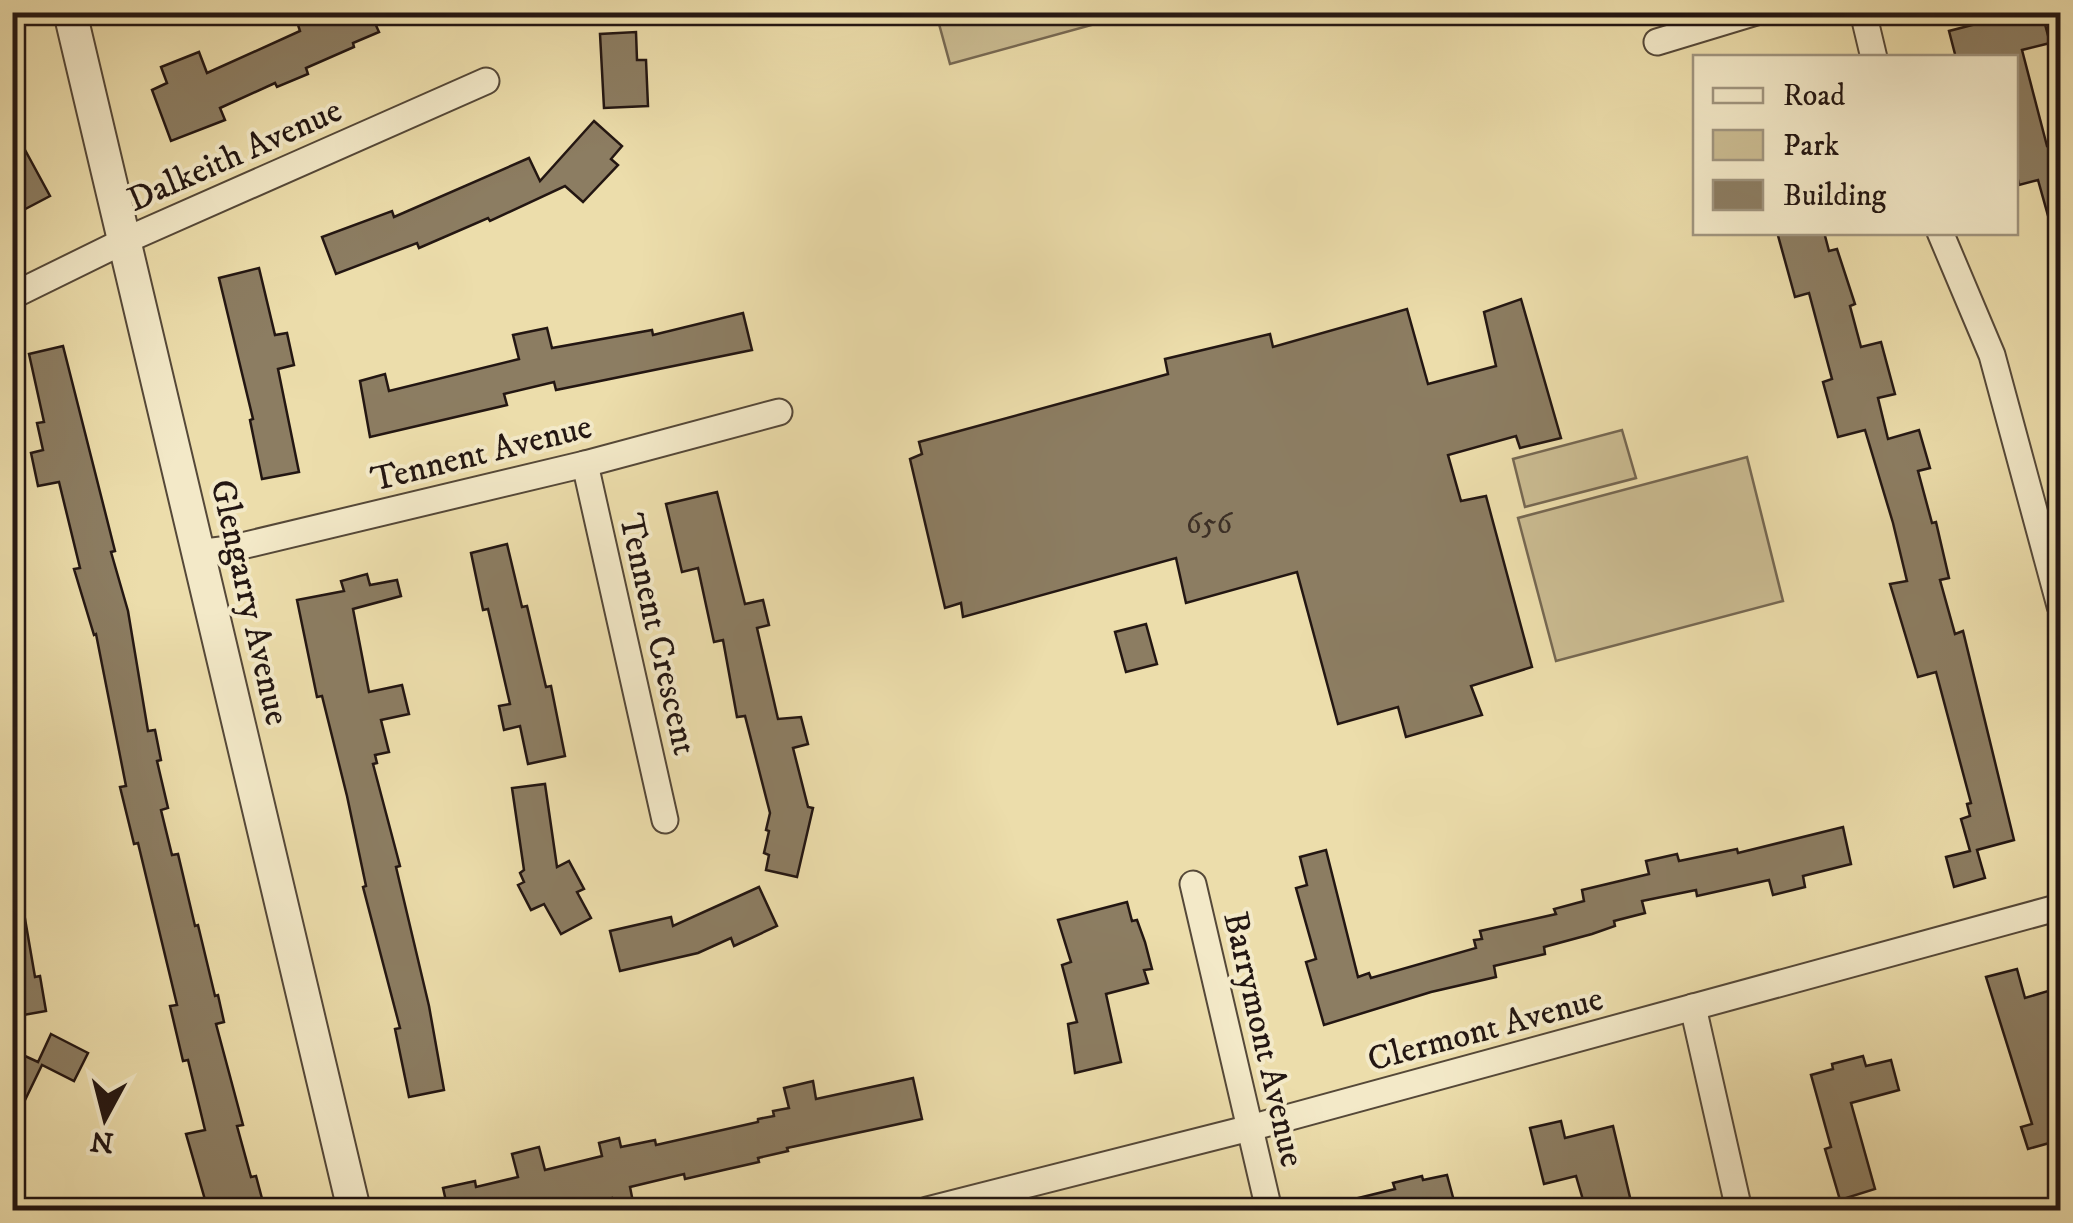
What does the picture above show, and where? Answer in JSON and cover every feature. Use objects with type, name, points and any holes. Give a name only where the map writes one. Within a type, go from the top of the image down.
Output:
[{"type":"street","name":"Glengarry Avenue","points":[[70,12],[354,1210]]},
{"type":"street","points":[[1657,42],[1756,12]]},
{"type":"street","points":[[1864,12],[1873,55]]},
{"type":"street","name":"Dalkeith Avenue","points":[[12,296],[124,240],[486,81]]},
{"type":"street","points":[[1941,235],[1992,355],[2060,606]]},
{"type":"street","name":"Tennent Avenue","points":[[198,553],[585,464],[779,412]]},
{"type":"street","name":"Tennent Crescent","points":[[585,464],[666,820]]},
{"type":"street","name":"Barrymont Avenue","points":[[1193,884],[1268,1210]]},
{"type":"street","name":"Clermont Avenue","points":[[926,1210],[1250,1128],[2060,907]]},
{"type":"street","points":[[1692,1008],[1739,1210]]},
{"type":"green space","points":[[936,12],[1135,13],[950,64]]},
{"type":"green space","points":[[1622,430],[1636,478],[1525,507],[1513,459]]},
{"type":"green space","points":[[1747,457],[1783,601],[1556,661],[1518,518]]},
{"type":"building","points":[[326,12],[370,12],[379,32],[306,68],[308,74],[277,87],[275,83],[220,108],[225,120],[171,141],[152,90],[167,83],[161,67],[199,52],[207,73],[300,31],[298,25]]},
{"type":"building","points":[[2042,13],[2050,43],[2022,50],[2047,146],[2060,142],[2060,236],[2054,237],[2038,180],[2019,185],[2018,55],[1955,55],[1949,31],[2003,17],[2004,23]]},
{"type":"building","points":[[636,32],[637,60],[646,60],[648,106],[604,108],[600,34]]},
{"type":"building","points":[[594,121],[622,146],[611,159],[618,165],[583,202],[565,186],[490,221],[488,218],[419,248],[417,243],[336,274],[322,237],[392,211],[394,217],[529,158],[540,181]]},
{"type":"building","points":[[12,126],[50,196],[12,216]]},
{"type":"building","points":[[1778,235],[1825,235],[1829,251],[1837,249],[1855,304],[1850,306],[1861,347],[1881,342],[1895,394],[1878,398],[1888,439],[1919,430],[1930,468],[1918,471],[1932,523],[1936,522],[1949,578],[1940,580],[1955,634],[1963,631],[2014,840],[1977,850],[1985,878],[1954,887],[1946,857],[1970,851],[1961,819],[1970,816],[1967,804],[1971,803],[1936,672],[1918,677],[1890,584],[1907,581],[1865,430],[1838,437],[1823,382],[1832,379],[1809,293],[1795,297]]},
{"type":"building","points":[[259,268],[275,335],[287,333],[294,365],[278,369],[299,472],[262,479],[250,420],[253,419],[219,278]]},
{"type":"building","points":[[1521,299],[1561,438],[1520,448],[1516,436],[1448,455],[1461,501],[1486,496],[1532,667],[1471,686],[1482,715],[1406,737],[1398,707],[1338,724],[1297,572],[1186,603],[1176,558],[963,617],[961,603],[945,608],[910,459],[922,454],[919,442],[1168,374],[1165,359],[1270,334],[1273,347],[1407,309],[1428,384],[1496,366],[1484,312]]},
{"type":"building","points":[[743,313],[752,350],[556,390],[554,382],[504,394],[507,405],[370,437],[360,381],[385,374],[389,391],[519,359],[513,335],[547,328],[552,348],[652,330],[653,335]]},
{"type":"building","points":[[63,346],[115,551],[111,552],[128,611],[148,731],[155,730],[161,760],[157,761],[168,808],[161,810],[172,855],[178,854],[195,926],[198,925],[215,996],[218,995],[224,1022],[216,1024],[243,1125],[237,1126],[251,1177],[256,1176],[264,1206],[249,1210],[208,1210],[186,1134],[205,1130],[188,1060],[183,1061],[170,1006],[177,1005],[138,843],[134,844],[120,787],[126,786],[96,634],[74,569],[80,568],[59,482],[38,486],[31,453],[43,450],[37,423],[44,422],[29,354]]},
{"type":"building","points":[[717,492],[745,604],[763,600],[769,625],[757,628],[778,719],[801,717],[808,744],[793,748],[808,807],[813,808],[797,877],[766,870],[769,855],[764,853],[770,813],[745,716],[737,717],[723,640],[714,642],[698,568],[682,572],[666,504]]},
{"type":"building","points":[[507,544],[546,687],[551,686],[565,756],[528,764],[520,726],[504,730],[499,706],[510,704],[471,553]]},
{"type":"building","points":[[367,574],[370,585],[397,580],[401,596],[353,609],[369,692],[402,685],[409,714],[381,720],[389,752],[375,755],[377,763],[373,764],[400,866],[396,867],[429,1006],[444,1090],[409,1097],[395,1029],[400,1028],[363,887],[366,886],[347,796],[322,696],[317,697],[297,600],[344,591],[341,581]]},
{"type":"building","points":[[1146,624],[1157,664],[1126,672],[1115,632]]},
{"type":"building","points":[[545,784],[557,867],[569,861],[584,889],[577,892],[591,918],[561,934],[544,904],[531,910],[518,885],[524,882],[520,873],[524,870],[512,788]]},
{"type":"building","points":[[1843,827],[1851,864],[1803,876],[1805,887],[1773,895],[1769,880],[1697,896],[1696,890],[1642,901],[1645,913],[1544,947],[1545,954],[1494,966],[1496,977],[1431,992],[1324,1025],[1306,962],[1316,959],[1296,888],[1307,885],[1300,857],[1326,850],[1358,977],[1369,973],[1371,978],[1476,948],[1474,940],[1482,939],[1480,931],[1556,914],[1554,909],[1584,901],[1582,890],[1649,874],[1646,861],[1677,854],[1679,861],[1737,849],[1738,853]]},
{"type":"building","points":[[759,887],[777,926],[734,946],[731,938],[698,953],[620,971],[610,931],[671,917],[673,926]]},
{"type":"building","points":[[1127,902],[1132,921],[1137,920],[1152,969],[1144,970],[1148,983],[1106,994],[1121,1062],[1075,1073],[1068,1024],[1077,1022],[1062,965],[1071,962],[1058,920]]},
{"type":"building","points":[[24,913],[35,977],[40,976],[46,1011],[12,1017],[12,914]]},
{"type":"building","points":[[2017,969],[2025,998],[2048,991],[2060,1036],[2060,1140],[2028,1149],[2021,1127],[2032,1124],[1986,977]]},
{"type":"building","points":[[51,1034],[88,1053],[74,1081],[42,1065],[12,1127],[12,1050],[38,1062]]},
{"type":"building","points":[[1863,1056],[1866,1066],[1891,1060],[1899,1090],[1851,1103],[1875,1189],[1840,1200],[1825,1149],[1831,1147],[1811,1075],[1833,1069],[1832,1064]]},
{"type":"building","points":[[913,1078],[922,1119],[787,1148],[788,1151],[758,1158],[759,1162],[630,1187],[633,1202],[614,1207],[612,1198],[565,1210],[448,1210],[443,1188],[475,1181],[476,1187],[518,1177],[512,1154],[539,1147],[545,1170],[602,1156],[599,1143],[619,1138],[621,1147],[655,1140],[656,1145],[758,1122],[774,1116],[773,1111],[789,1108],[784,1088],[813,1081],[816,1099]]},
{"type":"building","points":[[1561,1121],[1565,1138],[1613,1126],[1633,1210],[1586,1210],[1576,1176],[1544,1184],[1530,1128]]},
{"type":"building","points":[[1447,1175],[1454,1201],[1431,1207],[1432,1210],[1343,1210],[1342,1202],[1395,1189],[1393,1183]]}]
